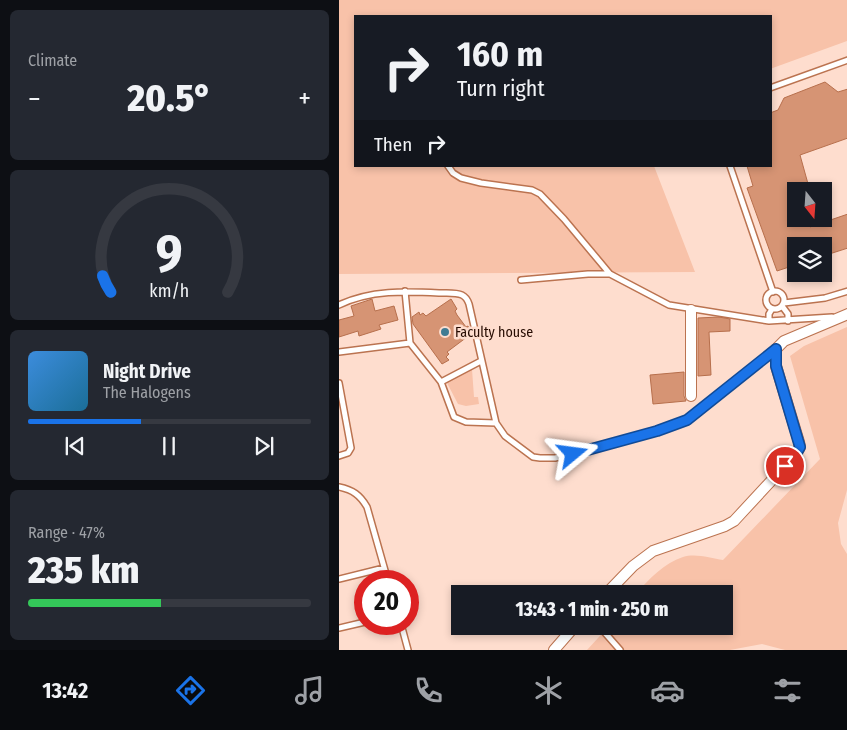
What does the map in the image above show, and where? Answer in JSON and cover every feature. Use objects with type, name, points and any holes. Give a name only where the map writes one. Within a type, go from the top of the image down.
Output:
[{"type":"street","points":[[691,310],[691,396]]},
{"type":"street","points":[[615,585],[633,566],[653,551],[725,526],[734,521],[796,454],[800,447],[776,366],[776,349],[784,341],[845,315]]},
{"type":"street","points":[[553,650],[567,635]]},
{"type":"lane","points":[[772,87],[847,60]]},
{"type":"lane","points":[[449,167],[453,173],[461,178],[481,183],[532,190],[540,194],[564,219],[610,274],[669,305],[769,321],[845,315]]},
{"type":"lane","points":[[730,167],[773,292]]},
{"type":"lane","points":[[521,280],[610,274]]},
{"type":"lane","points":[[405,291],[410,343],[441,382],[454,417],[466,422],[496,423]]},
{"type":"lane","points":[[339,305],[370,295],[405,291],[461,294],[464,296],[469,304],[496,423],[505,436],[525,453],[540,458],[555,458],[573,454],[657,431],[687,420],[776,349]]},
{"type":"lane","points":[[788,321],[788,315],[783,305],[783,295],[773,292],[768,295],[766,300],[768,306],[772,309],[778,309],[783,305],[825,298],[847,291]]},
{"type":"lane","points":[[769,321],[769,314],[772,309]]},
{"type":"lane","points":[[339,352],[410,343]]},
{"type":"lane","points":[[441,382],[481,361]]},
{"type":"lane","points":[[339,383],[341,414],[351,448],[348,453],[339,456]]},
{"type":"lane","points":[[339,487],[351,490],[361,498],[367,507],[384,568],[339,580]]},
{"type":"lane","points":[[339,628],[354,625]]},
{"type":"lane","points":[[404,635],[408,650]]},
{"type":"lane","points":[[607,635],[620,650]]},
{"type":"shaded area","points":[[339,0],[847,0],[847,41],[772,68],[772,15],[354,15],[354,167],[654,167],[695,272],[339,274]]},
{"type":"shaded area","points":[[847,327],[847,490],[838,523],[841,544],[847,554],[847,650],[785,650],[762,644],[730,650],[587,650],[601,635],[733,635],[733,585],[644,585],[669,563],[683,557],[703,556],[723,560],[820,459],[790,356],[804,346]]},
{"type":"shaded area","points":[[472,369],[474,397],[478,397],[479,404],[466,406],[458,404],[446,381]]},
{"type":"building","points":[[825,82],[838,92],[848,89],[848,138],[800,155],[808,182],[787,182],[787,228],[831,228],[832,219],[848,214],[848,248],[832,253],[832,237],[787,237],[787,268],[777,271],[747,188],[753,186],[747,167],[772,167],[772,112],[778,110],[784,98]]},
{"type":"building","points":[[372,299],[375,311],[394,306],[398,320],[379,325],[381,329],[359,336],[358,331],[339,337],[339,320],[354,316],[351,306]]},
{"type":"building","name":"Faculty house","points":[[451,299],[457,309],[455,311],[457,315],[466,327],[468,326],[471,334],[447,352],[449,354],[446,357],[449,360],[442,364],[413,324],[412,317],[419,312],[420,315],[423,313],[426,316]]},
{"type":"building","points":[[719,317],[730,319],[730,331],[709,332],[711,375],[698,376],[698,318]]},
{"type":"building","points":[[684,372],[684,396],[686,401],[653,404],[650,375]]},
{"type":"place","name":"Faculty house","points":[[445,332]]},
{"type":"route","points":[[573,454],[657,431],[687,420],[776,349],[776,366],[800,447],[785,466]]}]
